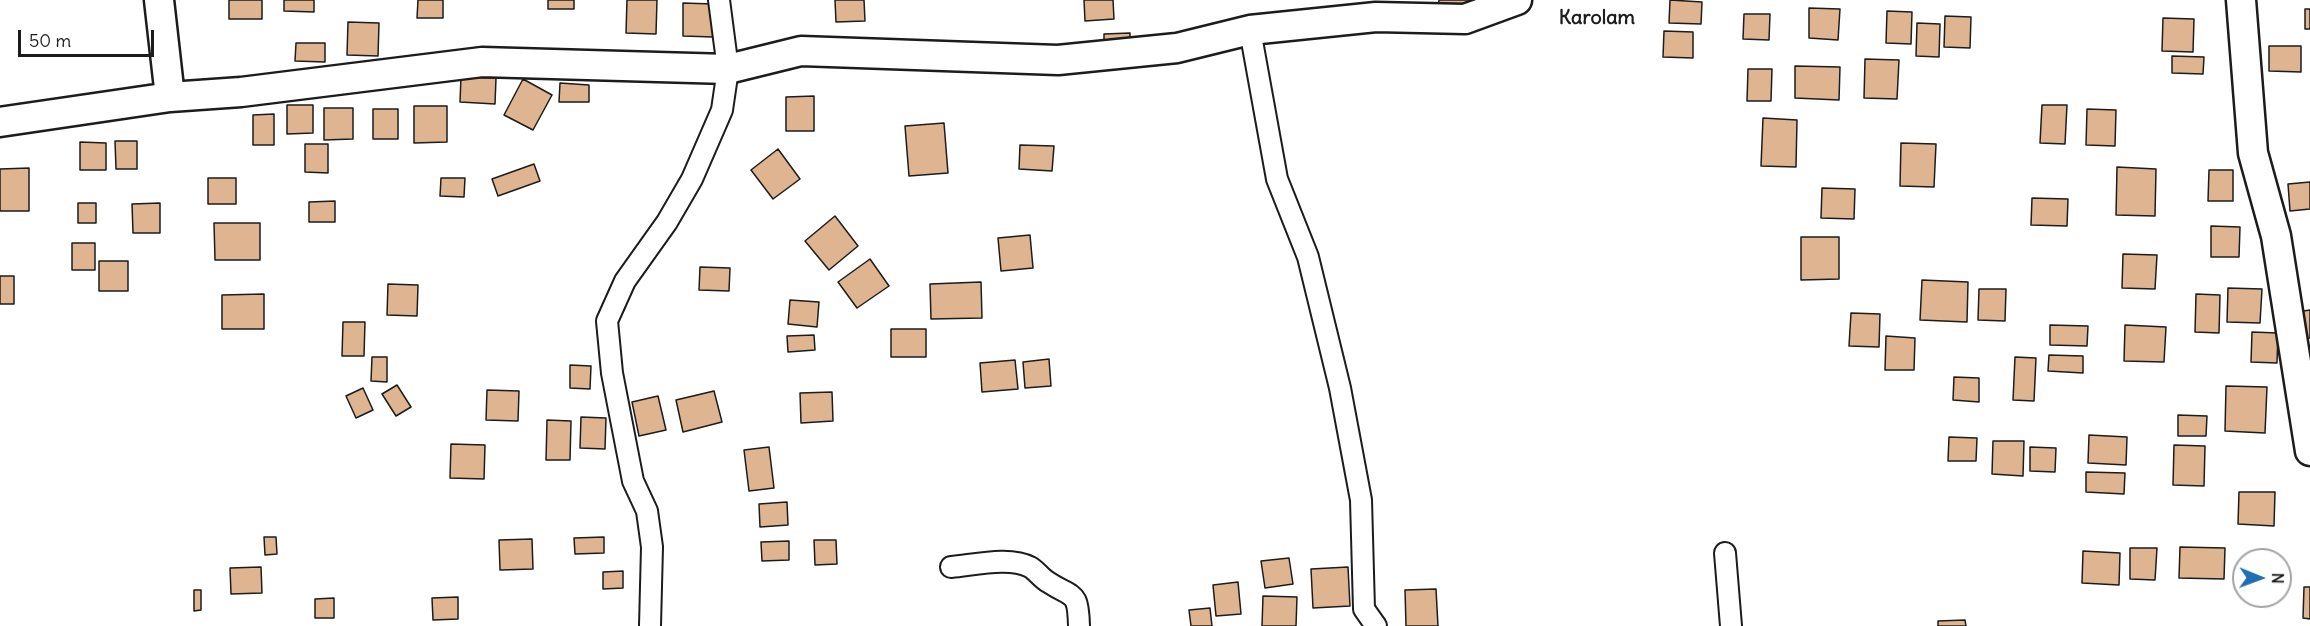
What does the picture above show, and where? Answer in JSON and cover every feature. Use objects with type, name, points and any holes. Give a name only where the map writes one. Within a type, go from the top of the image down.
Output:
[{"type":"main road","points":[[159,0],[170,97]]},
{"type":"main road","points":[[0,122],[170,97],[242,92],[482,62],[728,69],[801,51],[1058,60],[1177,48],[1250,30],[1376,17],[1465,19],[1517,0]]},
{"type":"main road","points":[[2241,0],[2253,153],[2276,236],[2310,452]]},
{"type":"street","points":[[650,626],[652,548],[647,511],[633,481],[612,373],[607,321],[625,281],[667,222],[692,179],[722,110],[728,69],[719,0]]},
{"type":"street","points":[[1250,30],[1276,179],[1308,257],[1340,388],[1361,500],[1364,609],[1376,626]]},
{"type":"street","points":[[1725,552],[1731,626]]},
{"type":"street","points":[[951,567],[1018,563],[1030,567],[1045,580],[1070,592],[1077,602],[1079,626]]},
{"type":"building","points":[[229,0],[262,0],[262,19],[229,19]]},
{"type":"building","points":[[284,0],[314,0],[314,12],[284,11]]},
{"type":"building","points":[[418,0],[443,0],[443,18],[417,18]]},
{"type":"building","points":[[548,0],[574,0],[574,9],[548,9]]},
{"type":"building","points":[[627,0],[657,0],[656,34],[626,33]]},
{"type":"building","points":[[835,0],[864,0],[865,21],[836,22]]},
{"type":"building","points":[[1084,0],[1113,0],[1114,19],[1085,21]]},
{"type":"building","points":[[1439,0],[1471,0],[1469,10],[1438,7]]},
{"type":"building","points":[[1670,0],[1702,2],[1701,24],[1669,23]]},
{"type":"building","points":[[683,3],[713,4],[713,37],[683,36]]},
{"type":"building","points":[[1809,8],[1840,9],[1838,40],[1809,38]]},
{"type":"building","points":[[2305,9],[2310,9],[2310,29],[2305,29]]},
{"type":"building","points":[[1887,11],[1912,12],[1911,44],[1886,43]]},
{"type":"building","points":[[1744,14],[1770,14],[1769,40],[1743,39]]},
{"type":"building","points":[[1945,16],[1971,17],[1970,48],[1944,47]]},
{"type":"building","points":[[2163,18],[2194,19],[2193,52],[2162,51]]},
{"type":"building","points":[[348,22],[379,23],[378,56],[347,55]]},
{"type":"building","points":[[1917,23],[1940,24],[1939,57],[1916,56]]},
{"type":"building","points":[[1664,31],[1693,32],[1693,58],[1663,57]]},
{"type":"building","points":[[1130,33],[1130,49],[1104,50],[1104,34]]},
{"type":"building","points":[[296,43],[325,43],[325,62],[295,61]]},
{"type":"building","points":[[2269,46],[2301,46],[2301,72],[2269,71]]},
{"type":"building","points":[[2172,56],[2204,57],[2203,74],[2172,73]]},
{"type":"building","points":[[1865,59],[1899,60],[1897,99],[1864,98]]},
{"type":"building","points":[[1795,66],[1840,67],[1839,100],[1795,98]]},
{"type":"building","points":[[1748,69],[1772,69],[1771,101],[1747,101]]},
{"type":"building","points":[[461,77],[496,78],[495,104],[460,102]]},
{"type":"building","points":[[523,79],[552,95],[533,130],[504,115]]},
{"type":"building","points":[[560,83],[589,85],[589,102],[559,102]]},
{"type":"building","points":[[814,96],[814,131],[786,131],[786,97]]},
{"type":"building","points":[[287,105],[313,105],[313,133],[287,134]]},
{"type":"building","points":[[2042,105],[2067,105],[2065,144],[2040,143]]},
{"type":"building","points":[[414,106],[447,106],[447,142],[414,143]]},
{"type":"building","points":[[324,108],[353,108],[353,139],[324,140]]},
{"type":"building","points":[[373,109],[398,109],[398,139],[373,139]]},
{"type":"building","points":[[2087,109],[2116,110],[2115,146],[2086,145]]},
{"type":"building","points":[[274,114],[274,145],[253,145],[253,115]]},
{"type":"building","points":[[1763,118],[1797,120],[1796,167],[1761,166]]},
{"type":"building","points":[[944,123],[948,173],[909,176],[905,126]]},
{"type":"building","points":[[115,141],[137,141],[137,169],[116,169]]},
{"type":"building","points":[[80,142],[106,143],[106,170],[80,170]]},
{"type":"building","points":[[1901,143],[1936,144],[1934,187],[1900,186]]},
{"type":"building","points":[[305,144],[328,144],[328,173],[305,172]]},
{"type":"building","points":[[1020,145],[1054,146],[1052,171],[1019,169]]},
{"type":"building","points":[[778,149],[800,179],[773,199],[751,170]]},
{"type":"building","points":[[534,164],[540,181],[498,196],[492,179]]},
{"type":"building","points":[[2117,167],[2156,169],[2155,216],[2116,215]]},
{"type":"building","points":[[29,168],[29,211],[0,211],[0,169]]},
{"type":"building","points":[[2209,170],[2233,170],[2233,201],[2208,201]]},
{"type":"building","points":[[208,178],[236,178],[236,204],[208,204]]},
{"type":"building","points":[[441,178],[465,178],[464,197],[440,196]]},
{"type":"building","points":[[2310,182],[2310,209],[2290,211],[2288,184]]},
{"type":"building","points":[[1822,188],[1855,189],[1854,219],[1821,218]]},
{"type":"building","points":[[2032,198],[2068,199],[2067,226],[2031,225]]},
{"type":"building","points":[[335,201],[335,222],[309,222],[309,202]]},
{"type":"building","points":[[78,203],[96,203],[96,223],[78,223]]},
{"type":"building","points":[[160,203],[160,233],[133,233],[132,204]]},
{"type":"building","points":[[835,216],[858,246],[829,270],[805,241]]},
{"type":"building","points":[[214,223],[260,223],[260,260],[215,260]]},
{"type":"building","points":[[2211,226],[2240,227],[2239,257],[2211,257]]},
{"type":"building","points":[[1030,235],[1033,268],[1001,271],[998,238]]},
{"type":"building","points":[[1801,237],[1839,237],[1839,279],[1801,280]]},
{"type":"building","points":[[72,243],[95,243],[95,270],[72,270]]},
{"type":"building","points":[[2123,254],[2157,255],[2155,289],[2122,288]]},
{"type":"building","points":[[870,259],[889,286],[857,308],[838,282]]},
{"type":"building","points":[[99,261],[128,261],[128,291],[99,291]]},
{"type":"building","points":[[700,267],[730,268],[729,291],[699,290]]},
{"type":"building","points":[[0,276],[14,276],[14,304],[0,304]]},
{"type":"building","points":[[1922,280],[1968,282],[1967,322],[1920,320]]},
{"type":"building","points":[[981,282],[982,318],[931,319],[930,284]]},
{"type":"building","points":[[388,284],[418,285],[417,316],[387,315]]},
{"type":"building","points":[[2228,288],[2262,289],[2260,323],[2227,322]]},
{"type":"building","points":[[1979,289],[2006,289],[2005,321],[1978,320]]},
{"type":"building","points":[[264,294],[264,329],[222,329],[222,295]]},
{"type":"building","points":[[2196,294],[2220,295],[2219,333],[2195,332]]},
{"type":"building","points":[[790,300],[819,302],[817,327],[788,324]]},
{"type":"building","points":[[2310,310],[2310,338],[2300,339],[2297,312]]},
{"type":"building","points":[[1851,313],[1880,314],[1879,347],[1849,346]]},
{"type":"building","points":[[343,322],[365,322],[364,356],[342,356]]},
{"type":"building","points":[[2050,325],[2088,326],[2087,346],[2050,345]]},
{"type":"building","points":[[2125,325],[2166,327],[2164,362],[2124,361]]},
{"type":"building","points":[[891,329],[926,329],[926,357],[891,357]]},
{"type":"building","points":[[2252,332],[2278,333],[2277,363],[2251,362]]},
{"type":"building","points":[[814,335],[815,350],[788,352],[787,336]]},
{"type":"building","points":[[1886,336],[1915,338],[1914,370],[1885,370]]},
{"type":"building","points":[[2049,355],[2083,356],[2083,373],[2048,371]]},
{"type":"building","points":[[372,357],[387,357],[387,382],[371,381]]},
{"type":"building","points":[[2015,357],[2036,358],[2034,401],[2013,400]]},
{"type":"building","points":[[1049,359],[1051,386],[1025,388],[1023,362]]},
{"type":"building","points":[[1015,360],[1018,389],[982,392],[980,363]]},
{"type":"building","points":[[570,365],[591,366],[590,389],[570,388]]},
{"type":"building","points":[[1954,377],[1979,378],[1979,402],[1953,400]]},
{"type":"building","points":[[397,385],[411,407],[396,416],[382,394]]},
{"type":"building","points":[[2226,386],[2267,387],[2265,433],[2225,431]]},
{"type":"building","points":[[363,388],[373,410],[356,418],[346,396]]},
{"type":"building","points":[[487,390],[519,391],[518,421],[486,420]]},
{"type":"building","points":[[714,391],[722,422],[683,432],[676,400]]},
{"type":"building","points":[[832,392],[833,421],[801,423],[800,393]]},
{"type":"building","points":[[658,396],[666,430],[639,436],[632,402]]},
{"type":"building","points":[[2178,415],[2207,416],[2206,436],[2178,436]]},
{"type":"building","points":[[581,417],[606,418],[605,449],[580,448]]},
{"type":"building","points":[[547,420],[571,421],[570,460],[546,460]]},
{"type":"building","points":[[2089,435],[2127,437],[2126,465],[2088,463]]},
{"type":"building","points":[[1949,437],[1977,438],[1976,461],[1948,461]]},
{"type":"building","points":[[1993,441],[2024,441],[2023,476],[1992,474]]},
{"type":"building","points":[[451,444],[485,445],[484,479],[450,478]]},
{"type":"building","points":[[2174,445],[2205,446],[2204,486],[2173,485]]},
{"type":"building","points":[[769,447],[774,488],[749,491],[744,450]]},
{"type":"building","points":[[2030,447],[2056,448],[2055,472],[2030,471]]},
{"type":"building","points":[[2086,472],[2125,473],[2124,494],[2086,492]]},
{"type":"building","points":[[2239,492],[2275,492],[2274,526],[2238,524]]},
{"type":"building","points":[[787,502],[788,525],[760,527],[759,504]]},
{"type":"building","points":[[264,537],[276,537],[277,554],[265,555]]},
{"type":"building","points":[[604,537],[604,553],[575,554],[574,538]]},
{"type":"building","points":[[532,539],[533,569],[500,570],[499,540]]},
{"type":"building","points":[[814,540],[836,540],[837,564],[815,565]]},
{"type":"building","points":[[789,541],[789,560],[762,561],[761,542]]},
{"type":"building","points":[[2180,547],[2225,548],[2224,579],[2179,578]]},
{"type":"building","points":[[2130,548],[2157,548],[2155,580],[2130,579]]},
{"type":"building","points":[[2083,551],[2120,553],[2119,585],[2082,583]]},
{"type":"building","points":[[1289,558],[1293,584],[1265,588],[1261,561]]},
{"type":"building","points":[[261,567],[262,593],[231,594],[230,568]]},
{"type":"building","points":[[1348,567],[1350,606],[1313,608],[1311,569]]},
{"type":"building","points":[[623,571],[623,588],[603,589],[603,572]]},
{"type":"building","points":[[1238,582],[1241,614],[1216,616],[1213,585]]},
{"type":"building","points":[[2304,587],[2310,587],[2310,619],[2303,618]]},
{"type":"building","points":[[1436,589],[1438,626],[1406,626],[1405,590]]},
{"type":"building","points":[[194,590],[201,590],[201,610],[194,611]]},
{"type":"building","points":[[1263,596],[1297,597],[1296,626],[1262,626]]},
{"type":"building","points":[[458,597],[458,619],[433,620],[432,598]]},
{"type":"building","points":[[334,598],[334,618],[315,618],[315,599]]},
{"type":"building","points":[[1210,608],[1212,626],[1191,626],[1189,610]]},
{"type":"building","points":[[1965,620],[1966,626],[1938,626],[1938,621]]},
{"type":"district","name":"Karolam","points":[[1597,18]]}]
